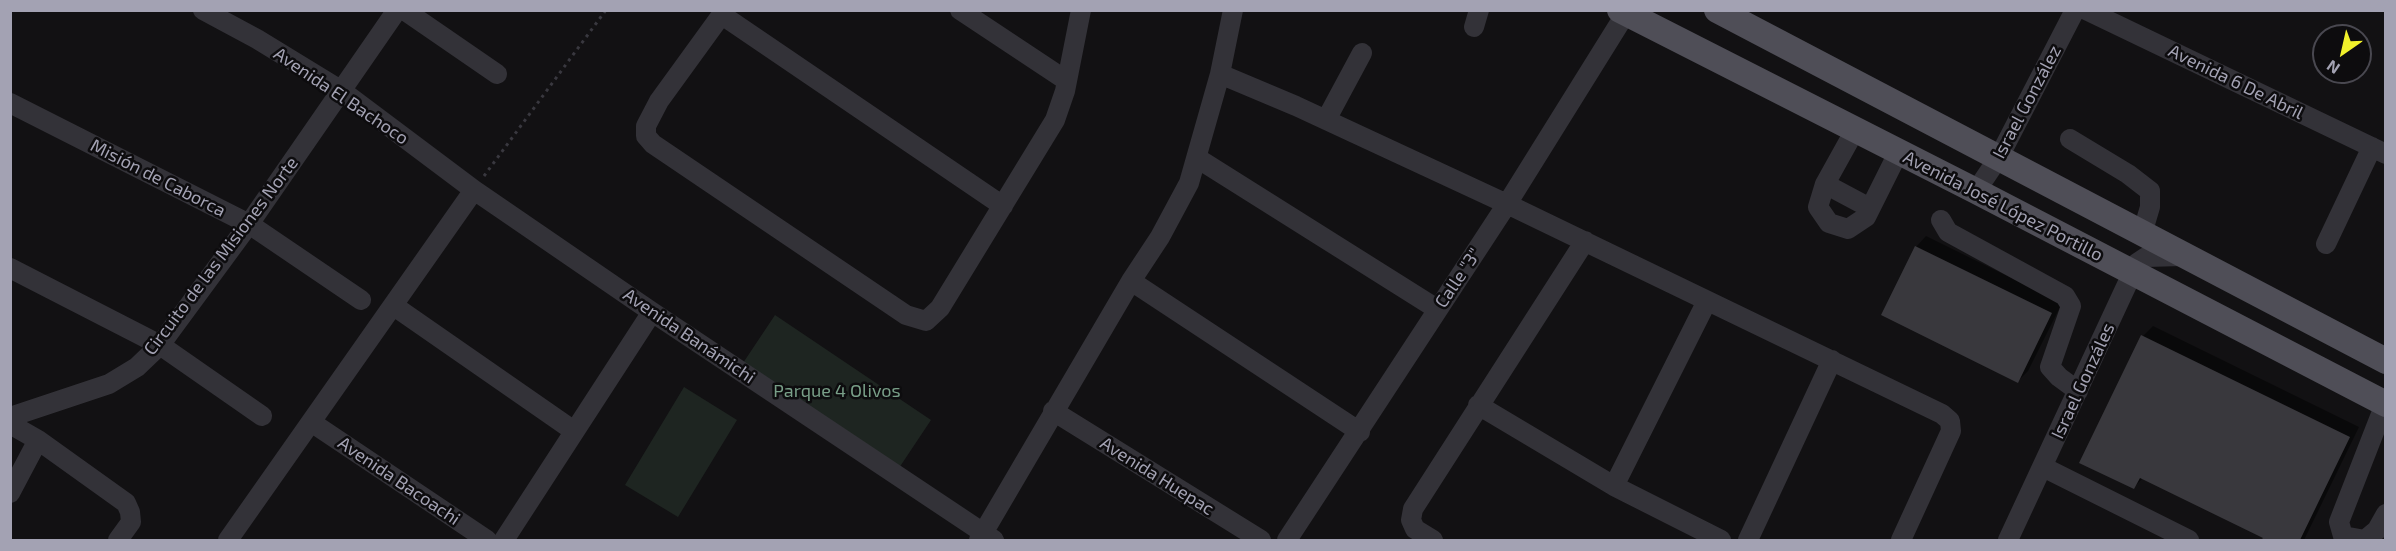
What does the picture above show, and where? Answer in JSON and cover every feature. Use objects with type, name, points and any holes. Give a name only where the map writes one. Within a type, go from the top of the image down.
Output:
[{"type":"main road","points":[[1717,10],[2385,361]]},
{"type":"main road","name":"Avenida José López Portillo","points":[[1623,12],[1976,191],[2385,404]]},
{"type":"street","name":"Avenida El Bachoco","points":[[203,10],[257,39],[342,91],[474,190]]},
{"type":"street","name":"Circuito de las Misiones Norte","points":[[10,417],[109,384],[136,367],[160,345],[249,224],[397,10]]},
{"type":"street","points":[[404,10],[497,74]]},
{"type":"street","points":[[960,10],[1067,81]]},
{"type":"street","points":[[1003,206],[723,13],[659,101],[646,126],[646,136],[653,144],[906,315],[926,321],[934,316],[1003,206],[1055,120],[1067,81],[1081,10]]},
{"type":"street","points":[[986,538],[1053,411],[1131,280],[1160,237],[1189,183],[1220,74],[1233,10]]},
{"type":"street","name":"Israel González","points":[[1976,191],[1999,158],[2075,10]]},
{"type":"street","name":"Avenida 6 De Abril","points":[[2086,10],[2379,151]]},
{"type":"street","name":"Calle \"3\"","points":[[1287,540],[1360,432],[1437,309],[1507,204],[1623,12]]},
{"type":"street","points":[[1326,120],[1362,53]]},
{"type":"street","points":[[1220,74],[1326,120],[1507,204],[1942,414],[1950,421],[1951,431],[1901,540]]},
{"type":"street","name":"Misión de Caborca","points":[[10,102],[249,224],[361,300]]},
{"type":"street","points":[[1855,130],[1825,184],[1818,207],[1829,223],[1848,229],[1866,217],[1898,153]]},
{"type":"street","points":[[2070,139],[2128,174],[2150,191],[2150,207],[2142,234]]},
{"type":"street","points":[[2326,244],[2379,151]]},
{"type":"street","points":[[1197,158],[1437,309]]},
{"type":"street","points":[[1825,184],[1870,208]]},
{"type":"street","points":[[228,540],[474,190]]},
{"type":"street","name":"Avenida Banámichi","points":[[474,190],[986,538]]},
{"type":"street","points":[[1941,220],[1948,232],[2065,296],[2070,306],[2050,367],[2058,377],[2078,391]]},
{"type":"street","points":[[1433,540],[1415,529],[1411,520],[1413,508],[1585,241]]},
{"type":"street","points":[[2133,272],[2137,263],[2146,257],[2182,256]]},
{"type":"street","points":[[10,268],[160,345],[262,416]]},
{"type":"street","name":"Israel Gonzáles","points":[[2008,540],[2133,272]]},
{"type":"street","points":[[1131,280],[1360,432]]},
{"type":"street","points":[[1614,486],[1707,301]]},
{"type":"street","points":[[394,306],[574,431]]},
{"type":"street","points":[[504,540],[652,312]]},
{"type":"street","points":[[1748,540],[1833,360]]},
{"type":"street","points":[[2383,523],[2365,540],[2343,536],[2339,522],[2385,404]]},
{"type":"street","points":[[1478,405],[1614,486],[1721,540]]},
{"type":"street","name":"Avenida Huepac","points":[[1053,411],[1261,540]]},
{"type":"street","name":"Avenida Bacoachi","points":[[311,422],[487,540]]},
{"type":"street","points":[[10,424],[38,440],[126,503],[131,522],[118,540]]},
{"type":"street","points":[[10,493],[38,440]]},
{"type":"street","points":[[2043,467],[2190,540]]},
{"type":"path","points":[[474,190],[606,10]]},
{"type":"green space","name":"Parque 4 Olivos","points":[[775,315],[931,420],[899,468],[743,363]]},
{"type":"green space","points":[[684,387],[737,420],[678,517],[625,485]]},
{"type":"building","points":[[1915,246],[2052,313],[2018,383],[1881,315]]},
{"type":"building","points":[[2141,335],[2350,437],[2300,540],[2261,540],[2263,538],[2140,478],[2134,489],[2079,463]]}]
